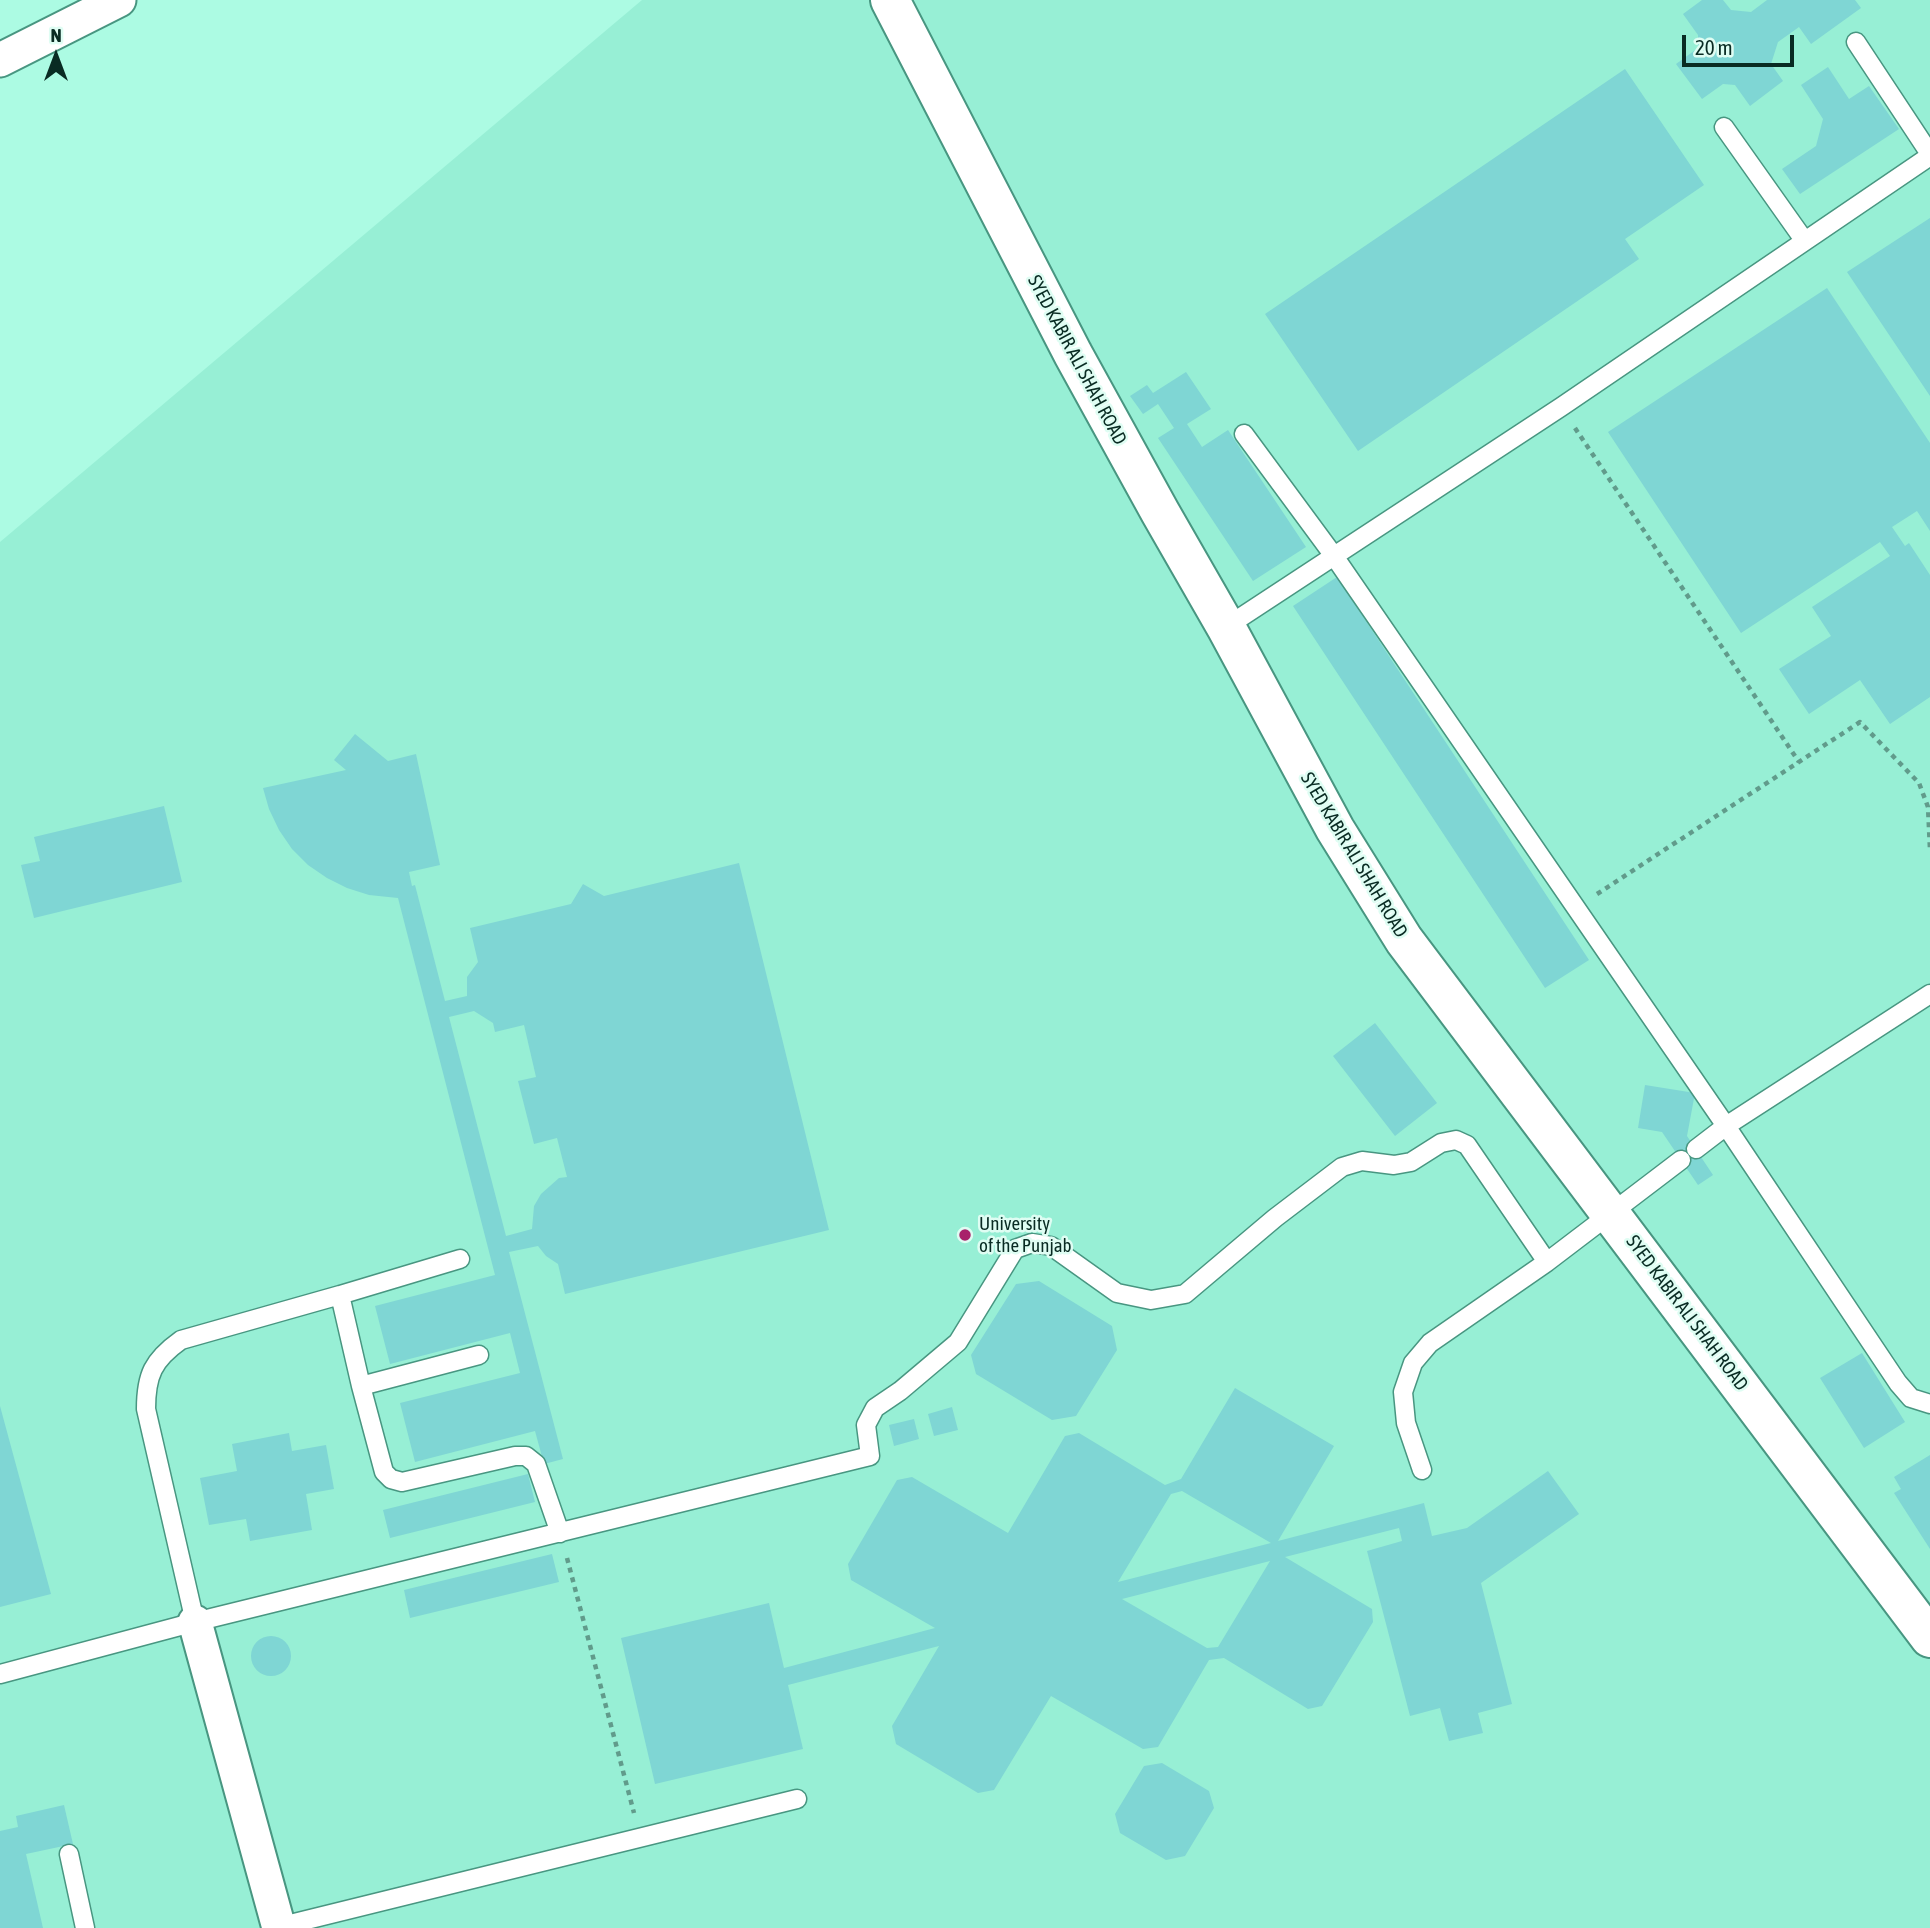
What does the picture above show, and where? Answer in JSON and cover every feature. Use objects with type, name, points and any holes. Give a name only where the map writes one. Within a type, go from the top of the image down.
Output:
[{"type":"street","points":[[0,60],[119,0]]},
{"type":"street","name":"SYED KABIR ALI SHAH ROAD","points":[[890,0],[1073,354],[1226,626],[1335,829],[1404,940],[1930,1638]]},
{"type":"street","points":[[195,1622],[278,1928]]},
{"type":"lane","points":[[1226,626],[1561,407],[1930,155],[1856,42]]},
{"type":"lane","points":[[1724,127],[1804,240]]},
{"type":"lane","points":[[1244,434],[1334,556],[1576,907],[1898,1383],[1911,1398],[1930,1404]]},
{"type":"lane","points":[[1422,1470],[1406,1423],[1403,1392],[1413,1363],[1430,1343],[1547,1262],[1726,1126],[1930,994]]},
{"type":"lane","points":[[0,1674],[195,1622],[870,1456],[866,1425],[875,1408],[900,1391],[958,1342],[1015,1249],[1032,1243],[1051,1246],[1117,1293],[1151,1300],[1185,1294],[1275,1218],[1342,1167],[1362,1161],[1394,1166],[1411,1162],[1441,1143],[1456,1140],[1467,1145],[1547,1262]]},
{"type":"lane","points":[[195,1622],[146,1409],[146,1387],[153,1367],[164,1353],[181,1340],[460,1259]]},
{"type":"lane","points":[[340,1295],[384,1472],[391,1479],[402,1482],[515,1456],[526,1456],[536,1464],[560,1533]]},
{"type":"lane","points":[[361,1387],[479,1355]]},
{"type":"lane","points":[[278,1928],[797,1799]]},
{"type":"lane","points":[[69,1854],[85,1928]]},
{"type":"path","points":[[1561,407],[1799,762]]},
{"type":"path","points":[[1576,907],[1860,722],[1919,783],[1928,807],[1930,850]]},
{"type":"path","points":[[560,1533],[640,1838]]},
{"type":"shaded area","name":"University of the Punjab","points":[[642,0],[1930,0],[1930,1928],[0,1928],[0,542]]},
{"type":"building","points":[[1702,0],[1723,0],[1731,10],[1751,12],[1767,0],[1855,0],[1861,8],[1811,44],[1799,27],[1778,42],[1771,64],[1783,81],[1750,106],[1735,85],[1723,84],[1702,99],[1676,64],[1698,48],[1698,35],[1683,14]]},
{"type":"building","points":[[1828,67],[1849,99],[1869,86],[1899,129],[1800,194],[1782,169],[1816,146],[1823,119],[1801,85]]},
{"type":"building","points":[[1625,69],[1704,185],[1625,239],[1639,259],[1358,451],[1265,314]]},
{"type":"building","points":[[1930,218],[1930,396],[1847,272]]},
{"type":"building","points":[[1827,288],[1930,443],[1930,531],[1917,511],[1892,527],[1905,546],[1909,543],[1930,575],[1930,697],[1890,724],[1860,680],[1809,714],[1779,669],[1831,636],[1812,607],[1890,556],[1880,542],[1741,633],[1608,432]]},
{"type":"building","points":[[1186,372],[1211,409],[1187,424],[1202,447],[1228,430],[1306,547],[1253,581],[1158,438],[1174,428],[1158,404],[1143,414],[1130,396],[1147,385],[1153,393]]},
{"type":"building","points":[[1337,577],[1589,960],[1545,988],[1293,606]]},
{"type":"building","points":[[355,734],[388,761],[416,754],[440,865],[409,872],[412,886],[415,885],[445,1001],[467,996],[467,977],[478,962],[470,928],[571,904],[583,884],[604,896],[739,863],[829,1230],[565,1294],[558,1264],[538,1246],[509,1252],[563,1459],[544,1464],[535,1431],[415,1462],[400,1403],[520,1373],[510,1333],[390,1364],[375,1306],[495,1275],[398,898],[369,895],[347,888],[308,865],[292,849],[269,809],[263,788],[346,770],[334,760]],"holes":[[[474,1011],[493,1023],[495,1032],[524,1025],[536,1077],[518,1081],[534,1144],[557,1138],[567,1177],[559,1178],[541,1194],[534,1206],[532,1229],[506,1236],[449,1017]]]},
{"type":"building","points":[[164,806],[182,882],[34,918],[21,865],[40,861],[34,837]]},
{"type":"building","points":[[1375,1023],[1437,1103],[1395,1136],[1333,1056]]},
{"type":"building","points":[[1645,1085],[1695,1093],[1687,1136],[1713,1175],[1698,1185],[1662,1132],[1638,1128]]},
{"type":"building","points":[[1039,1281],[1112,1326],[1117,1350],[1076,1416],[1052,1420],[976,1374],[971,1355],[1016,1284]]},
{"type":"building","points":[[1862,1353],[1905,1422],[1864,1448],[1820,1378]]},
{"type":"building","points":[[1235,1388],[1334,1446],[1278,1541],[1424,1503],[1432,1536],[1467,1528],[1548,1471],[1579,1514],[1481,1583],[1512,1704],[1478,1713],[1483,1733],[1449,1741],[1440,1708],[1410,1716],[1367,1551],[1402,1541],[1399,1528],[1285,1557],[1372,1609],[1373,1622],[1322,1706],[1308,1709],[1224,1658],[1209,1660],[1158,1747],[1143,1749],[1051,1696],[994,1790],[978,1793],[896,1744],[892,1726],[939,1646],[788,1685],[803,1749],[655,1784],[621,1638],[769,1603],[784,1668],[935,1628],[851,1580],[848,1564],[897,1480],[912,1477],[1008,1533],[1065,1436],[1079,1433],[1165,1485],[1181,1479]],"holes":[[[1182,1491],[1271,1543],[1118,1582],[1171,1494]],[[1270,1561],[1218,1647],[1207,1648],[1122,1599]]]},
{"type":"building","points":[[0,1406],[51,1594],[0,1607]]},
{"type":"building","points":[[952,1407],[958,1430],[934,1436],[928,1414]]},
{"type":"building","points":[[914,1419],[919,1439],[894,1446],[889,1425]]},
{"type":"building","points":[[289,1433],[292,1451],[326,1445],[334,1489],[306,1494],[312,1530],[250,1541],[246,1519],[209,1525],[200,1478],[237,1471],[232,1444]]},
{"type":"building","points":[[1930,1455],[1930,1549],[1894,1493],[1901,1489],[1894,1477]]},
{"type":"building","points":[[528,1474],[535,1502],[390,1538],[383,1510]]},
{"type":"building","points":[[552,1554],[559,1582],[410,1618],[404,1590]]},
{"type":"building","points":[[271,1636],[279,1637],[285,1642],[290,1648],[290,1664],[285,1670],[279,1675],[271,1676],[263,1675],[257,1670],[252,1664],[251,1656],[252,1648],[257,1642],[263,1637]]},
{"type":"building","points":[[1162,1763],[1209,1791],[1214,1808],[1185,1856],[1166,1860],[1120,1833],[1115,1814],[1144,1766]]},
{"type":"building","points":[[64,1805],[73,1844],[26,1854],[43,1928],[0,1928],[0,1831],[18,1827],[16,1816]]},
{"type":"place","name":"University of the Punjab","points":[[965,1235]]}]
